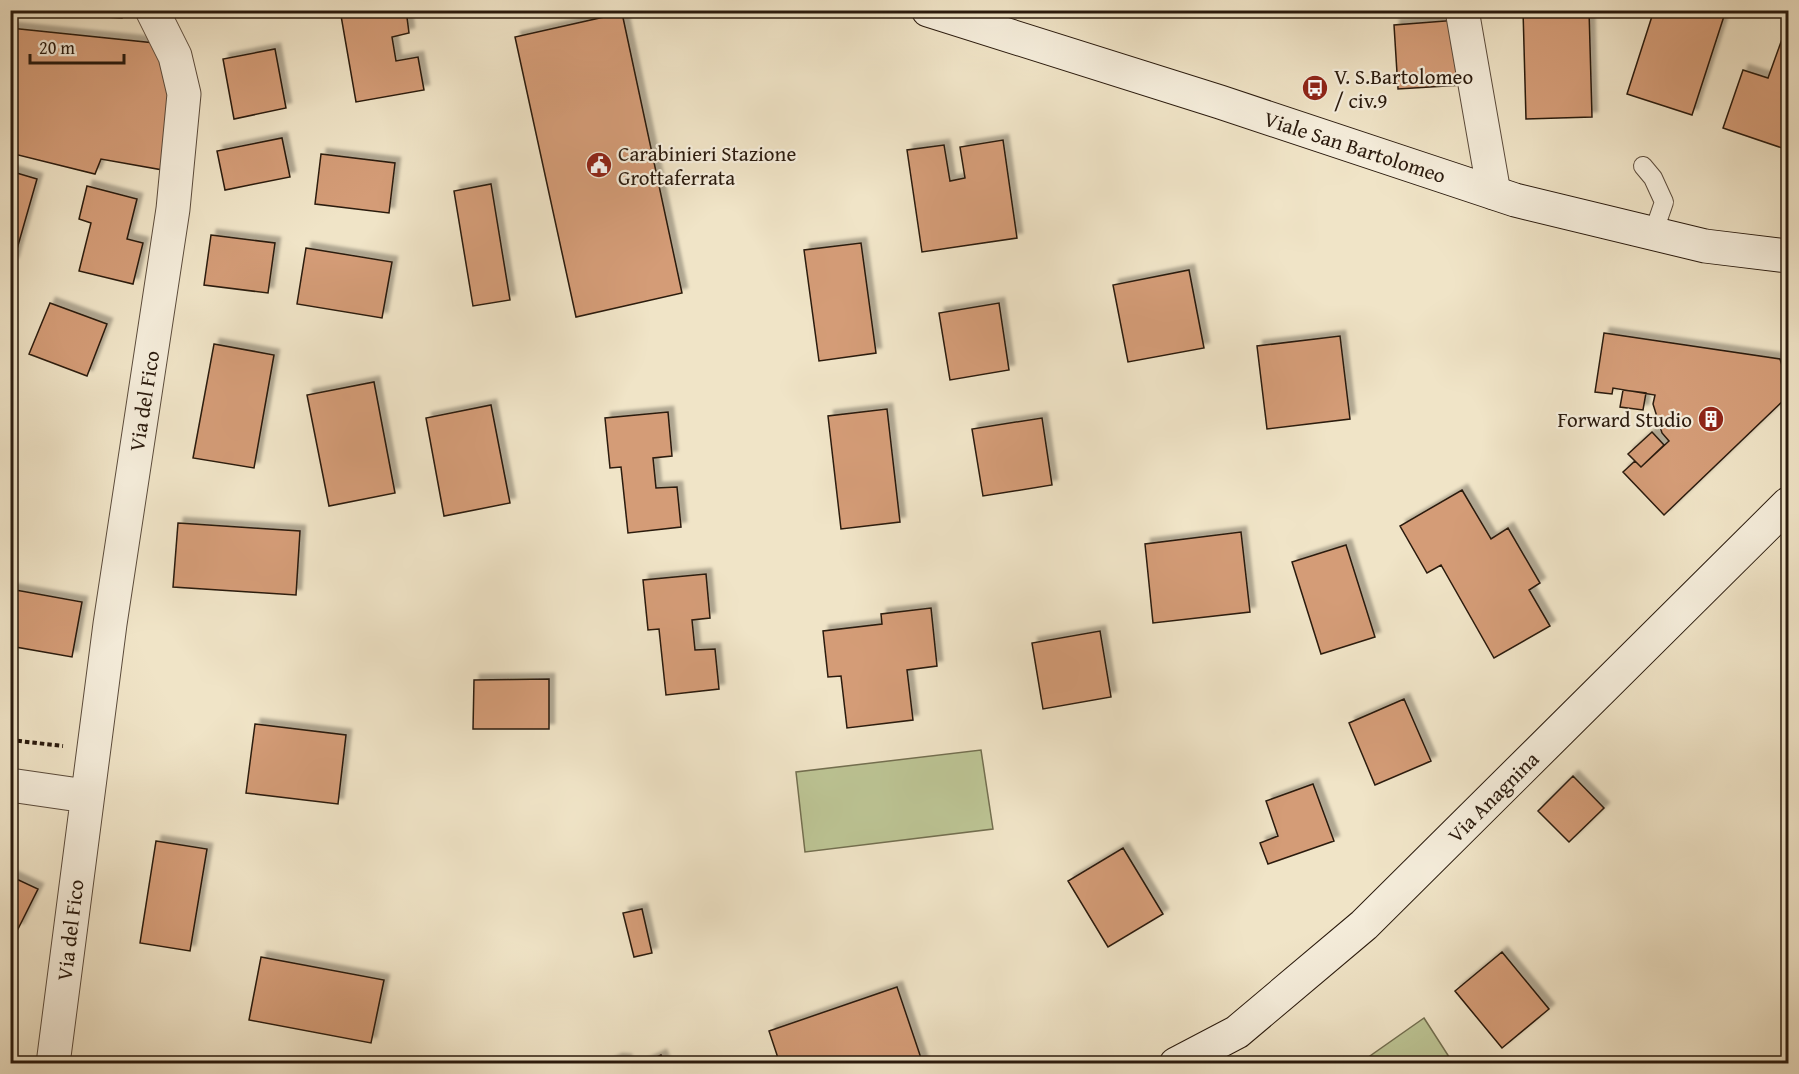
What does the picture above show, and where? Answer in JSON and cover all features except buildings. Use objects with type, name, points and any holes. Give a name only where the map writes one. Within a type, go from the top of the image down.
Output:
[{"type":"main road","name":"Via del Fico","points":[[53,1064],[86,796],[173,208],[184,94],[176,56],[152,10]]},
{"type":"main road","name":"Viale San Bartolomeo","points":[[928,10],[1546,208],[1705,246],[1788,256]]},
{"type":"main road","points":[[1462,10],[1494,193]]},
{"type":"main road","name":"Via Anagnina","points":[[1176,1064],[1237,1032],[1364,925],[1788,504]]},
{"type":"main road","points":[[10,785],[86,796]]},
{"type":"lane","points":[[1643,166],[1653,178],[1664,202],[1653,234]]},
{"type":"path","points":[[10,740],[64,747],[71,743]]},
{"type":"green space","points":[[981,750],[993,829],[805,852],[796,772]]},
{"type":"green space","points":[[1424,1018],[1453,1063],[1360,1063]]},
{"type":"place","name":"V. S.Bartolomeo / civ.9","points":[[1315,88]]},
{"type":"place","name":"Carabinieri Stazione Grottaferrata","points":[[599,165]]},
{"type":"place","name":"Forward Studio","points":[[1711,419]]}]
